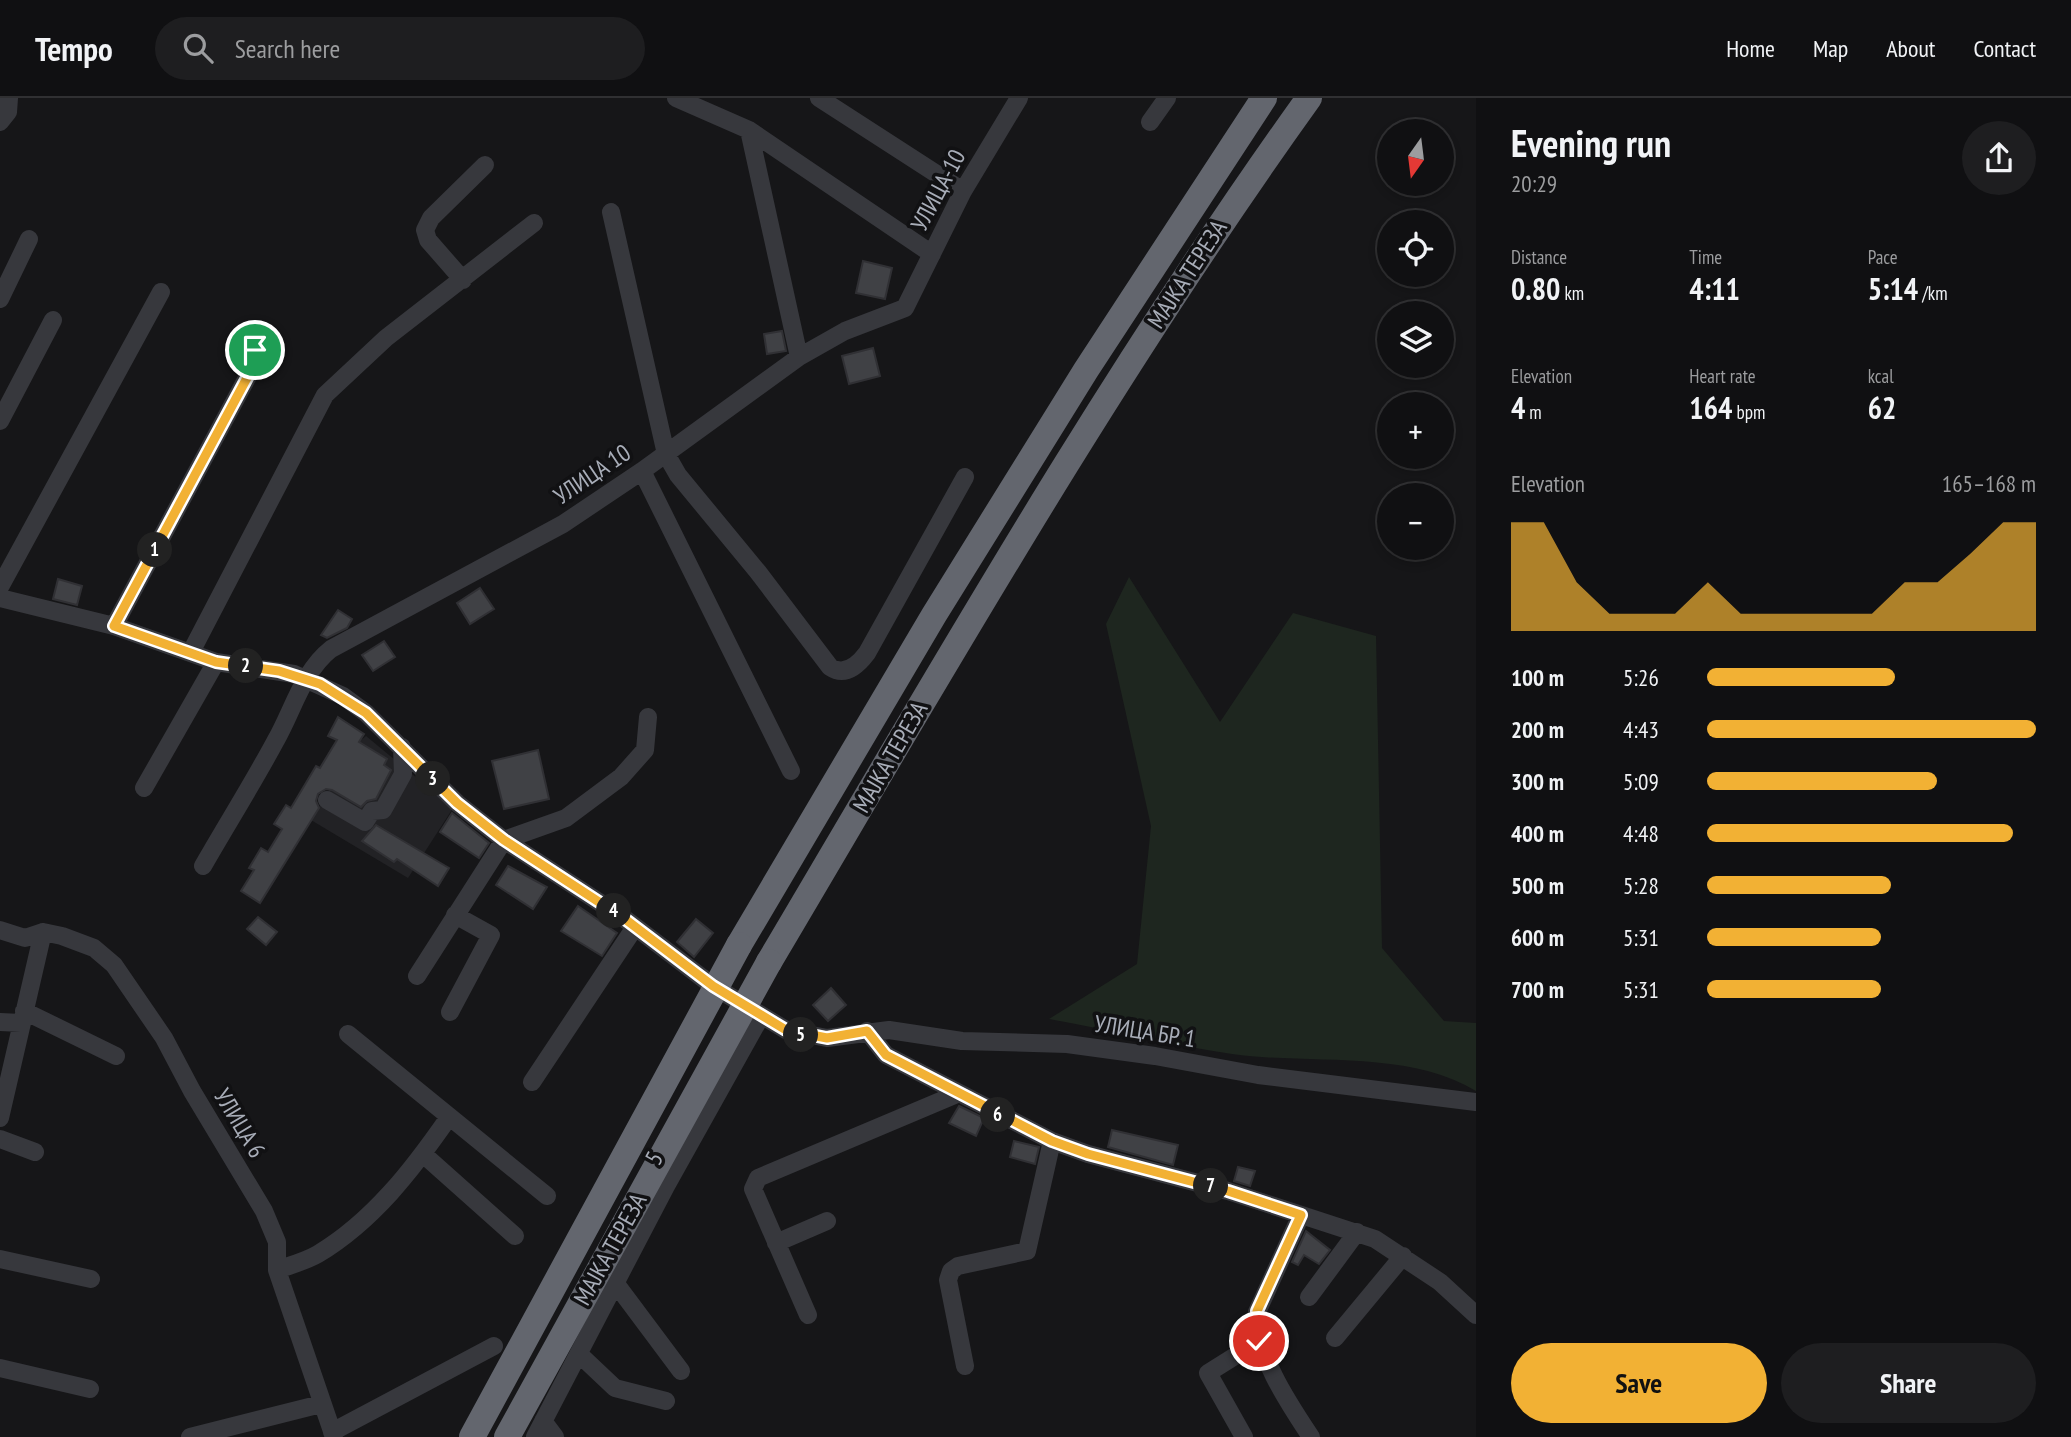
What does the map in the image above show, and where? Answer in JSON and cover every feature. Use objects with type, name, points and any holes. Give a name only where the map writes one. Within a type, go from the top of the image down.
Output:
[{"type":"highway","name":"МАЈКА ТЕРЕЗА","points":[[472,1437],[739,945],[934,615],[1101,348],[1264,98]]},
{"type":"highway","name":"МАЈКА ТЕРЕЗА","points":[[507,1437],[769,962],[1029,521],[1226,213],[1309,98]]},
{"type":"street","points":[[0,122],[8,112],[9,98]]},
{"type":"street","points":[[676,98],[749,130],[932,254]]},
{"type":"street","points":[[819,98],[963,191]]},
{"type":"street","points":[[1150,122],[1167,98]]},
{"type":"street","name":"УЛИЦА-10","points":[[905,308],[963,191],[1013,100]]},
{"type":"street","points":[[749,130],[799,357]]},
{"type":"street","points":[[463,280],[428,240],[425,230],[430,218],[485,165]]},
{"type":"street","points":[[611,212],[666,454],[678,475],[758,572],[824,661],[841,671],[853,668],[867,653],[965,477]]},
{"type":"street","points":[[191,652],[325,395],[386,338],[534,223]]},
{"type":"street","points":[[0,299],[29,239]]},
{"type":"street","points":[[0,587],[161,292]]},
{"type":"street","name":"УЛИЦА 10","points":[[203,866],[277,738],[307,678],[318,661],[331,649],[563,524],[642,471],[799,357],[845,331],[905,308]]},
{"type":"street","points":[[0,421],[53,320]]},
{"type":"street","points":[[114,626],[255,363],[255,350],[267,336]]},
{"type":"street","points":[[642,471],[791,771]]},
{"type":"street","points":[[0,598],[114,626],[216,662],[307,678],[359,708],[457,803],[504,840],[635,927],[713,986],[761,1016]]},
{"type":"street","points":[[144,788],[216,662]]},
{"type":"street","points":[[417,976],[504,840],[566,818],[621,777],[645,750],[648,717]]},
{"type":"street","points":[[327,800],[365,822],[372,811],[383,810],[403,774],[402,747]]},
{"type":"street","points":[[450,1012],[491,935],[456,915]]},
{"type":"street","points":[[532,1082],[635,927]]},
{"type":"street","name":"УЛИЦА 6","points":[[0,930],[25,937],[43,932],[94,948],[104,955],[130,986],[164,1038],[192,1091],[264,1211],[277,1242],[277,1270],[333,1435]]},
{"type":"street","points":[[0,1118],[43,932]]},
{"type":"street","name":"УЛИЦА БР. 1","points":[[761,1016],[786,1030],[805,1036],[827,1038],[889,1030],[962,1041],[1067,1044],[1156,1056],[1258,1075],[1476,1102]]},
{"type":"street","name":"5","points":[[539,1429],[761,1016]]},
{"type":"street","points":[[0,1022],[23,1017],[116,1056]]},
{"type":"street","points":[[867,1031],[886,1055],[1052,1141],[1088,1154],[1228,1191],[1357,1232],[1403,1256],[1440,1282],[1476,1315]]},
{"type":"street","points":[[348,1034],[547,1196]]},
{"type":"street","points":[[808,1315],[753,1189],[758,1178],[957,1094]]},
{"type":"street","points":[[277,1270],[315,1256],[356,1226],[423,1154],[449,1117]]},
{"type":"street","points":[[0,1139],[35,1152]]},
{"type":"street","points":[[965,1366],[948,1280],[951,1270],[958,1266],[1027,1251],[1052,1141]]},
{"type":"street","points":[[423,1154],[514,1236]]},
{"type":"street","points":[[1301,1215],[1257,1311],[1259,1341],[1311,1437]]},
{"type":"street","points":[[776,1243],[827,1221]]},
{"type":"street","points":[[1309,1297],[1357,1232]]},
{"type":"street","points":[[1335,1338],[1403,1256]]},
{"type":"street","points":[[0,1259],[91,1279]]},
{"type":"street","points":[[616,1284],[681,1371]]},
{"type":"street","points":[[1244,1437],[1208,1373],[1259,1341]]},
{"type":"street","points":[[333,1435],[494,1346]]},
{"type":"street","points":[[579,1354],[615,1388],[666,1401]]},
{"type":"street","points":[[0,1367],[90,1389]]},
{"type":"street","points":[[190,1437],[321,1404]]},
{"type":"street","points":[[539,1429],[555,1437]]},
{"type":"shaded area","points":[[1129,577],[1220,722],[1293,613],[1376,636],[1382,948],[1444,1021],[1476,1023],[1476,1091],[1449,1078],[1419,1069],[1357,1061],[1232,1054],[1049,1019],[1137,964],[1151,826],[1106,624]]},
{"type":"shaded area","points":[[366,736],[453,808],[408,878],[311,820],[359,742]]},
{"type":"building","points":[[863,261],[892,268],[885,299],[856,293]]},
{"type":"building","points":[[782,331],[786,351],[767,354],[764,334]]},
{"type":"building","points":[[873,348],[880,376],[849,384],[842,356]]},
{"type":"building","points":[[58,579],[82,586],[77,605],[53,599]]},
{"type":"building","points":[[480,588],[494,609],[470,624],[457,603]]},
{"type":"building","points":[[338,610],[352,619],[347,628],[327,638],[321,635]]},
{"type":"building","points":[[384,641],[395,657],[373,671],[362,655]]},
{"type":"building","points":[[338,717],[364,734],[359,742],[387,759],[384,765],[391,770],[376,799],[367,801],[361,807],[332,790],[326,789],[318,794],[316,801],[319,808],[260,903],[241,891],[254,870],[249,868],[261,848],[268,852],[282,829],[274,824],[286,805],[291,808],[316,766],[320,768],[337,740],[328,736]]},
{"type":"building","points":[[538,750],[549,799],[504,809],[492,761]]},
{"type":"building","points":[[452,813],[489,843],[479,858],[440,832]]},
{"type":"building","points":[[376,825],[449,868],[438,886],[397,859],[394,862],[362,841]]},
{"type":"building","points":[[508,866],[547,887],[533,909],[496,885]]},
{"type":"building","points":[[578,906],[617,933],[602,956],[561,931]]},
{"type":"building","points":[[258,917],[277,932],[266,945],[247,929]]},
{"type":"building","points":[[696,919],[713,933],[694,957],[677,942]]},
{"type":"building","points":[[831,988],[846,1005],[828,1021],[813,1005]]},
{"type":"building","points":[[959,1106],[984,1118],[976,1136],[949,1123]]},
{"type":"building","points":[[1112,1130],[1178,1145],[1173,1165],[1108,1147]]},
{"type":"building","points":[[1014,1141],[1039,1147],[1035,1164],[1010,1157]]},
{"type":"building","points":[[1238,1167],[1255,1171],[1250,1186],[1234,1181]]},
{"type":"building","points":[[1306,1231],[1330,1250],[1319,1264],[1304,1255],[1298,1265],[1292,1262]]},
{"type":"route","points":[[255,350],[255,363],[114,626],[216,662],[295,674],[343,696],[366,713],[457,803],[504,840],[625,919],[713,986],[786,1030],[805,1036],[827,1038],[867,1031],[876,1046],[886,1055],[1052,1141],[1088,1154],[1228,1191],[1301,1215],[1257,1311],[1259,1341]]}]
